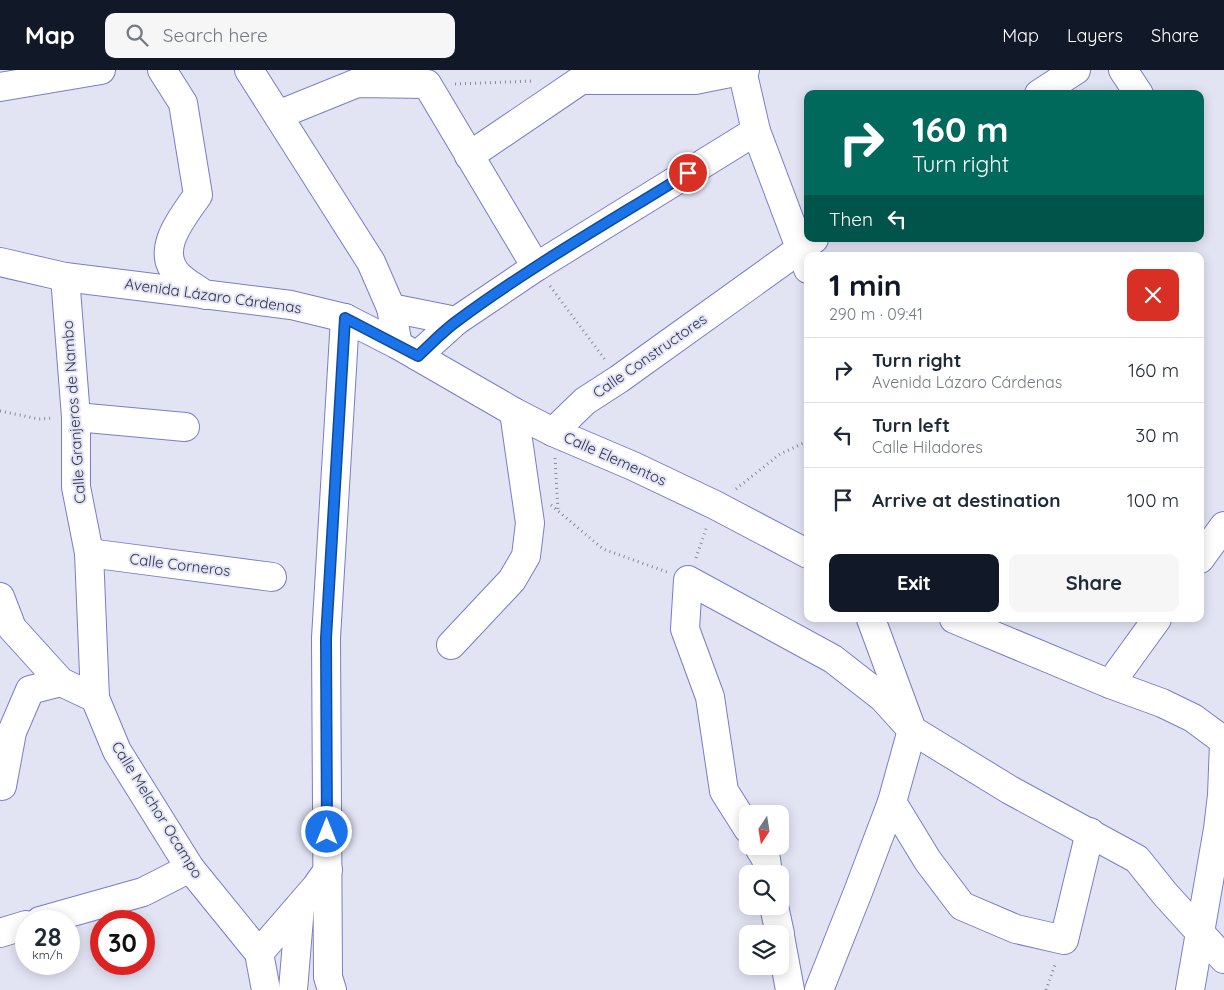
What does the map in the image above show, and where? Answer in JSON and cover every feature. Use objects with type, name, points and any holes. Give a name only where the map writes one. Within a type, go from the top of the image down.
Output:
[{"type":"street","points":[[0,87],[101,70]]},
{"type":"street","points":[[162,70],[183,103],[198,195],[178,226],[170,243],[168,260],[178,275],[205,295]]},
{"type":"street","points":[[249,70],[371,262],[408,350],[456,322],[536,267],[756,131]]},
{"type":"street","points":[[469,156],[581,80],[696,80],[743,70],[756,131],[807,252]]},
{"type":"street","points":[[1046,90],[1076,70]]},
{"type":"street","points":[[1123,70],[1136,90]]},
{"type":"street","points":[[278,115],[357,83],[427,84],[536,267]]},
{"type":"street","name":"Calle Constructores","points":[[553,432],[585,401],[804,254]]},
{"type":"street","name":"Avenida Lázaro Cárdenas","points":[[0,262],[65,276],[291,305],[345,318],[408,350]]},
{"type":"street","name":"Calle Granjeros de Nambo","points":[[65,276],[76,417],[76,487],[89,553],[96,698]]},
{"type":"street","points":[[391,308],[456,322]]},
{"type":"street","points":[[332,990],[328,977],[326,638],[345,318]]},
{"type":"street","name":"Calle Elementos","points":[[408,350],[514,412],[553,432],[633,466],[715,505],[804,552]]},
{"type":"street","points":[[451,645],[512,580],[526,556],[530,523],[514,412]]},
{"type":"street","points":[[76,417],[185,427]]},
{"type":"street","points":[[1204,554],[1224,526]]},
{"type":"street","name":"Calle Corneros","points":[[89,553],[272,576]]},
{"type":"street","points":[[739,815],[724,791],[710,696],[685,629],[688,580],[833,659],[883,698],[912,730],[1010,790],[1137,859],[1214,944]]},
{"type":"street","points":[[0,597],[12,628],[61,682],[96,698]]},
{"type":"street","points":[[819,990],[892,802],[912,730],[872,622]]},
{"type":"street","points":[[961,622],[1110,684],[1162,702],[1193,718],[1224,742],[1222,795],[1218,829],[1214,944],[1190,990]]},
{"type":"street","points":[[1110,684],[1155,622]]},
{"type":"street","points":[[2,786],[12,732],[30,690],[61,682]]},
{"type":"street","name":"Calle Melchor Ocampo","points":[[96,698],[117,751],[190,868],[259,953],[266,990]]},
{"type":"street","points":[[892,802],[928,861],[962,906],[1016,929],[1064,940],[1090,832]]},
{"type":"street","points":[[79,910],[143,892],[190,868]]},
{"type":"street","points":[[259,953],[316,887],[328,870]]},
{"type":"street","points":[[293,990],[300,906]]},
{"type":"street","points":[[0,933],[15,928]]},
{"type":"street","points":[[787,975],[790,990]]},
{"type":"path","points":[[427,84],[542,81]]},
{"type":"path","points":[[536,267],[619,379]]},
{"type":"path","points":[[0,411],[40,419],[76,417]]},
{"type":"path","points":[[553,432],[558,510]]},
{"type":"path","points":[[524,487],[558,510],[603,549],[688,580],[715,505],[780,454],[804,442]]},
{"type":"path","points":[[1046,990],[1064,940]]},
{"type":"route","points":[[327,832],[326,638],[345,318],[418,356],[456,322],[536,267],[688,173]]}]
